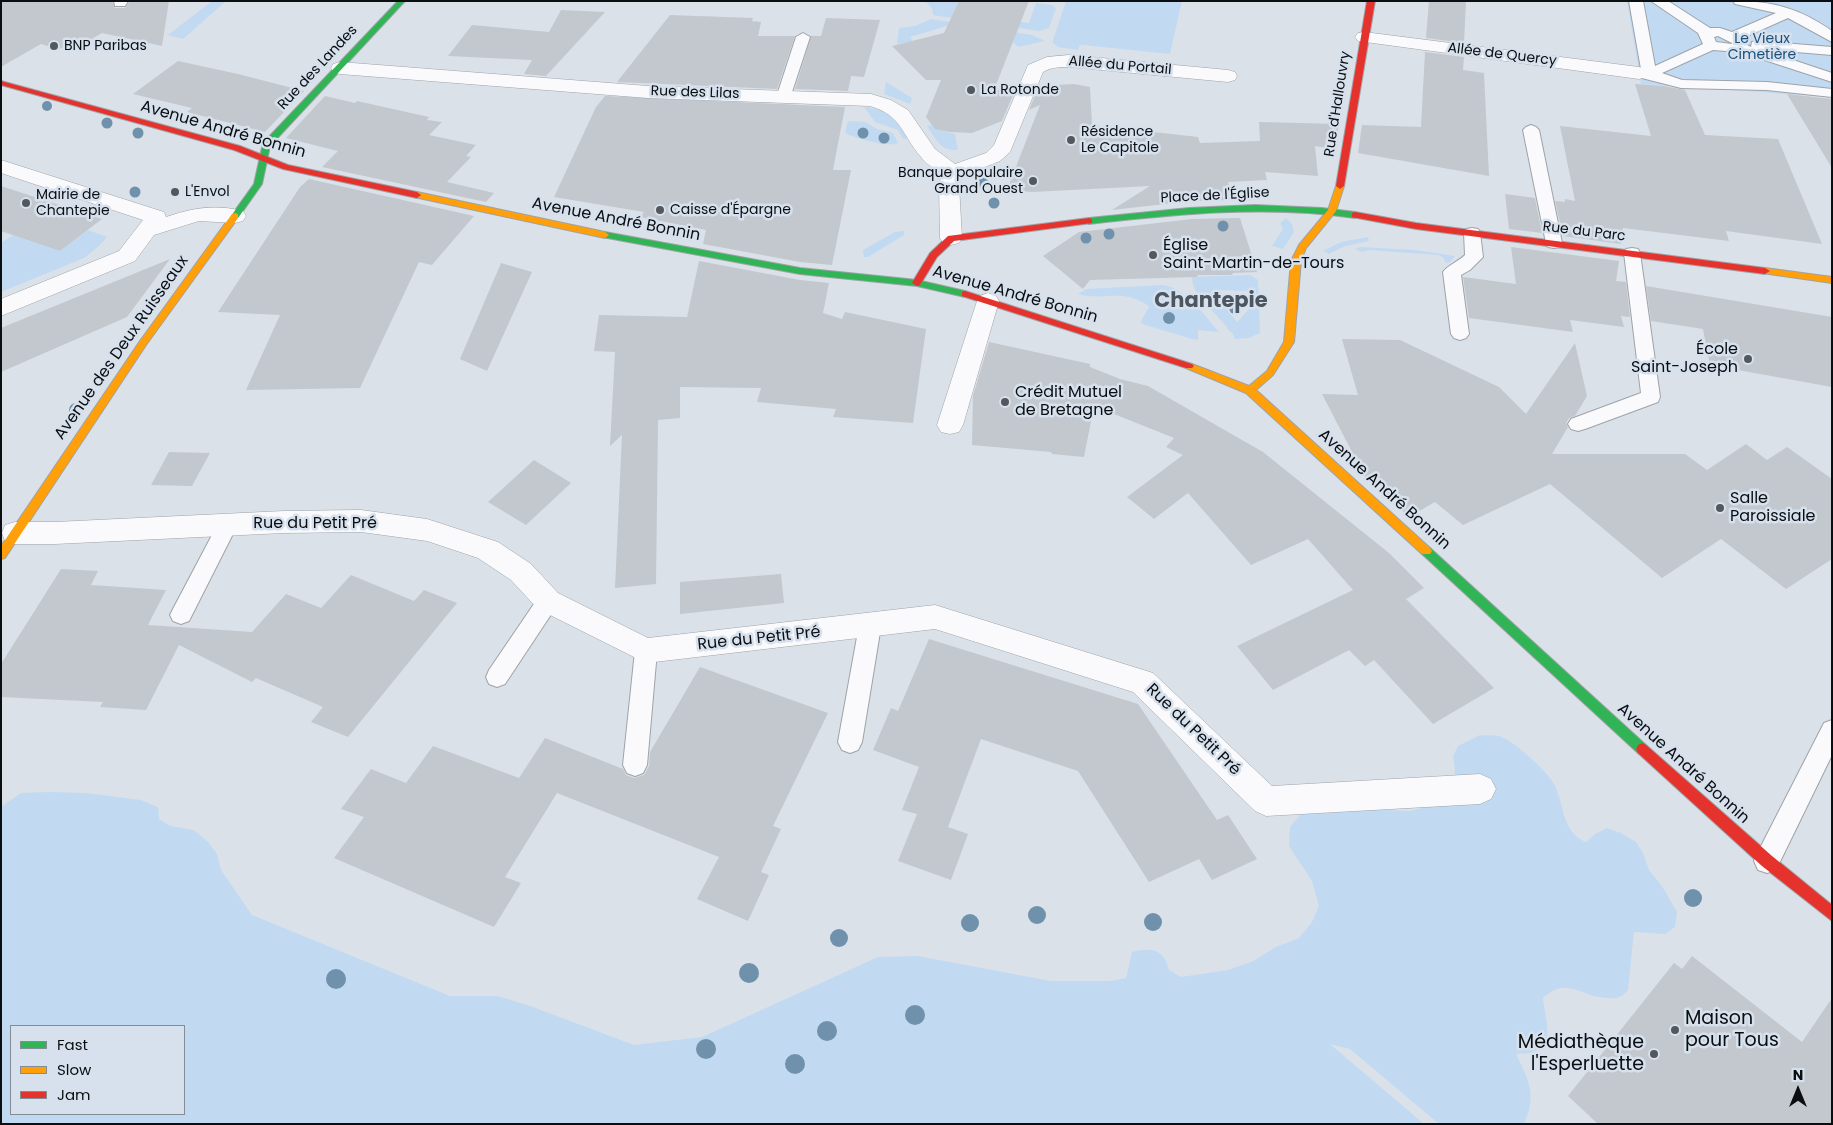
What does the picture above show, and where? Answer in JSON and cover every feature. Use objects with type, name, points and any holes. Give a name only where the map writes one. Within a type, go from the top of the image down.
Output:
[{"type":"main road","name":"Rue des Landes","points":[[263,159],[266,145],[402,1]]},
{"type":"main road","name":"Rue d'Hallouvry","points":[[1332,211],[1341,183],[1371,1]]},
{"type":"main road","name":"Avenue André Bonnin","points":[[1,83],[236,148],[286,167],[576,230],[800,271],[917,283],[965,294],[1190,366],[1250,390],[1690,794],[1767,862],[1832,914]]},
{"type":"main road","name":"Avenue des Deux Ruisseaux","points":[[8,544],[143,342],[258,184],[263,159]]},
{"type":"main road","name":"Place de l'Église","points":[[951,238],[1192,210],[1275,207],[1332,211]]},
{"type":"main road","name":"Rue du Parc","points":[[1332,211],[1472,233],[1832,280]]},
{"type":"main road","points":[[1250,390],[1270,373],[1289,342],[1296,261],[1302,247],[1332,211]]},
{"type":"main road","points":[[917,283],[933,255],[951,238]]},
{"type":"street","name":"Allée de Quercy","points":[[1364,37],[1644,73]]},
{"type":"street","name":"Allée du Portail","points":[[953,172],[993,156],[1003,148],[1035,69],[1054,60],[1228,76]]},
{"type":"street","name":"Rue des Lilas","points":[[340,68],[648,92],[784,95],[871,100],[887,104],[900,111],[908,120],[927,152],[938,163],[953,172]]},
{"type":"street","points":[[1,166],[156,217],[127,256],[1,308]]},
{"type":"street","points":[[951,238],[949,185],[953,172]]},
{"type":"street","points":[[146,230],[198,214],[235,216]]},
{"type":"street","points":[[950,425],[988,301]]},
{"type":"street","name":"Rue du Petit Pré","points":[[8,544],[55,534],[228,524],[361,521],[427,530],[488,550],[522,572],[548,601],[646,652],[935,617],[1143,682],[1266,801],[1480,789]]},
{"type":"lane","points":[[1636,1],[1644,73]]},
{"type":"lane","points":[[1658,1],[1710,40]]},
{"type":"lane","points":[[1740,1],[1790,12],[1802,17],[1832,38]]},
{"type":"lane","points":[[1736,43],[1790,12]]},
{"type":"lane","points":[[1644,73],[1710,40],[1720,32],[1736,43],[1832,78]]},
{"type":"lane","points":[[784,95],[803,37]]},
{"type":"lane","points":[[1736,43],[1832,51]]},
{"type":"lane","points":[[1644,73],[1681,84],[1768,86],[1832,93]]},
{"type":"lane","points":[[1531,130],[1554,243]]},
{"type":"lane","points":[[1460,334],[1452,272],[1464,266],[1474,257],[1472,233]]},
{"type":"lane","points":[[1578,424],[1651,397],[1632,253]]},
{"type":"lane","points":[[181,615],[228,524]]},
{"type":"lane","points":[[497,676],[548,601]]},
{"type":"lane","points":[[850,742],[870,626]]},
{"type":"lane","points":[[635,764],[646,652]]},
{"type":"lane","points":[[1767,862],[1832,730]]},
{"type":"green space","points":[[212,1],[226,1],[183,39],[168,35]]},
{"type":"green space","points":[[925,1],[959,1],[1005,20],[1029,23],[1036,3],[1052,5],[1056,8],[1049,28],[1039,31],[933,15],[932,8]]},
{"type":"green space","points":[[1066,1],[1182,1],[1170,54],[1083,45],[1080,45],[1078,50],[1058,47],[1053,43],[1053,40]]},
{"type":"green space","name":"Le Vieux Cimetière","points":[[1627,1],[1832,1],[1832,97],[1641,84]]},
{"type":"green space","points":[[931,19],[1032,35],[1045,41],[1018,47],[1004,34],[950,25],[910,37],[913,41],[897,44],[899,28],[915,26]]},
{"type":"green space","points":[[886,82],[912,98],[910,104],[884,94]]},
{"type":"green space","points":[[864,107],[886,113],[899,125],[908,138],[903,139],[898,130],[875,122]]},
{"type":"green space","points":[[848,121],[865,122],[877,129],[893,133],[898,143],[887,144],[864,140],[845,133]]},
{"type":"green space","points":[[931,125],[936,129],[955,134],[958,150],[942,147],[927,126]]},
{"type":"green space","points":[[1286,218],[1292,224],[1294,232],[1283,249],[1272,246],[1283,229],[1280,223]]},
{"type":"green space","points":[[88,230],[107,237],[84,258],[1,292],[1,243],[13,235],[60,251]]},
{"type":"green space","points":[[904,231],[904,235],[868,257],[864,257],[863,250],[895,232]]},
{"type":"green space","points":[[1368,237],[1369,241],[1345,246],[1329,254],[1323,251],[1341,242]]},
{"type":"green space","points":[[1360,247],[1415,250],[1455,256],[1450,262],[1446,263],[1443,257],[1438,255],[1369,250],[1362,252],[1355,249]]},
{"type":"green space","points":[[1250,275],[1258,280],[1260,333],[1249,338],[1235,339],[1232,332],[1196,292],[1192,277]],"holes":[[[1213,290],[1250,291],[1251,299],[1216,294],[1211,292]],[[1219,300],[1246,306],[1248,310],[1237,322]]]},
{"type":"green space","points":[[1163,285],[1172,287],[1187,297],[1219,332],[1198,330],[1198,340],[1192,339],[1142,324],[1141,321],[1149,307],[1135,299],[1119,296],[1087,296],[1078,294],[1086,289]]},
{"type":"green space","points":[[1480,735],[1505,738],[1521,749],[1545,772],[1554,784],[1572,832],[1586,842],[1595,834],[1607,828],[1621,833],[1636,842],[1643,853],[1649,870],[1662,886],[1677,912],[1675,927],[1665,934],[1634,932],[1628,990],[1622,996],[1615,998],[1598,997],[1575,989],[1560,988],[1543,998],[1547,1028],[1545,1042],[1533,1052],[1516,1054],[1528,1080],[1531,1096],[1524,1124],[1439,1124],[1350,1049],[1330,1044],[1424,1124],[1,1124],[1,807],[21,793],[86,793],[141,800],[158,807],[159,819],[170,826],[194,830],[209,843],[217,854],[221,870],[252,915],[450,996],[498,996],[533,1007],[634,1045],[702,1037],[878,957],[918,956],[1051,981],[1110,981],[1126,978],[1132,952],[1146,950],[1156,951],[1160,954],[1167,963],[1169,970],[1181,977],[1228,970],[1253,961],[1276,947],[1299,938],[1312,922],[1319,906],[1312,881],[1289,846],[1290,827],[1301,814],[1335,808],[1411,811],[1441,802],[1451,795],[1455,770],[1453,756],[1458,746]]},
{"type":"building","points":[[1,1],[112,1],[115,8],[125,8],[130,1],[169,1],[162,46],[102,33],[75,49],[69,47],[57,49],[41,44],[1,67]]},
{"type":"building","points":[[959,1],[1029,1],[994,90],[1016,88],[1002,121],[972,133],[935,129],[926,117],[941,80],[926,80],[892,46],[944,33]]},
{"type":"building","points":[[1429,1],[1466,1],[1464,43],[1426,38]]},
{"type":"building","points":[[561,10],[605,12],[546,76],[524,74],[532,60],[448,56],[472,25],[549,32]]},
{"type":"building","points":[[670,15],[753,18],[752,21],[761,22],[758,36],[795,36],[777,89],[617,82]]},
{"type":"building","points":[[826,18],[880,20],[864,77],[851,76],[848,91],[795,89],[811,36],[821,36]]},
{"type":"building","points":[[1425,52],[1464,57],[1463,70],[1484,73],[1489,176],[1358,153],[1362,125],[1421,127]]},
{"type":"building","points":[[178,61],[304,91],[265,132],[187,112],[192,108],[133,94]]},
{"type":"building","points":[[1074,84],[1090,87],[1092,125],[1198,137],[1200,143],[1260,141],[1259,122],[1339,124],[1335,149],[1315,146],[1318,176],[1265,172],[1267,180],[1228,182],[1234,200],[1192,201],[1112,210],[1150,186],[1032,192],[1007,190],[1040,105],[1029,110],[1039,86]]},
{"type":"building","points":[[1635,84],[1685,90],[1705,135],[1778,139],[1822,244],[1726,231],[1729,241],[1623,228],[1621,244],[1563,236],[1555,201],[1565,202],[1565,199],[1575,201],[1560,126],[1651,136]]},
{"type":"building","points":[[1787,94],[1832,99],[1832,168]]},
{"type":"building","points":[[325,96],[429,117],[427,120],[442,122],[429,135],[476,145],[466,156],[471,157],[447,182],[494,193],[486,202],[322,167],[338,151],[286,138]]},
{"type":"building","points":[[605,96],[845,107],[833,170],[851,170],[832,265],[800,262],[703,244],[706,230],[640,217],[644,212],[554,197],[596,107]]},
{"type":"building","points":[[309,179],[474,216],[432,265],[419,262],[360,388],[246,390],[280,315],[218,312],[300,187]]},
{"type":"building","name":"Mairie de Chantepie","points":[[1,186],[102,219],[60,251],[1,231]]},
{"type":"building","points":[[1505,194],[1535,198],[1542,233],[1509,229]]},
{"type":"building","name":"Église Saint-Martin-de-Tours","points":[[1240,218],[1257,272],[1233,273],[1232,275],[1198,275],[1197,277],[1090,280],[1083,289],[1043,256],[1079,232],[1192,219]]},
{"type":"building","points":[[1511,247],[1619,261],[1616,281],[1626,282],[1630,317],[1621,316],[1624,327],[1570,320],[1573,332],[1469,318],[1463,277],[1516,284]]},
{"type":"building","points":[[170,259],[127,317],[1,372],[1,328]]},
{"type":"building","points":[[699,261],[800,280],[829,283],[823,313],[842,319],[845,312],[926,329],[913,423],[833,417],[836,409],[757,402],[761,388],[680,387],[680,418],[658,420],[656,584],[615,588],[622,435],[610,446],[615,352],[594,351],[599,315],[687,317]]},
{"type":"building","points":[[501,263],[532,272],[487,371],[460,359]]},
{"type":"building","points":[[1646,286],[1832,317],[1832,387],[1710,365],[1703,329],[1651,321]]},
{"type":"building","points":[[1342,339],[1400,340],[1499,387],[1526,414],[1575,343],[1587,396],[1575,416],[1569,418],[1566,423],[1568,427],[1552,454],[1685,454],[1707,470],[1746,444],[1767,460],[1787,447],[1832,479],[1832,559],[1786,589],[1721,539],[1662,578],[1550,484],[1463,525],[1435,502],[1409,517],[1365,477],[1322,394],[1358,395]]},
{"type":"building","points":[[989,342],[1090,364],[1090,367],[1120,379],[1148,386],[1263,452],[1389,553],[1424,588],[1406,599],[1494,688],[1433,724],[1374,660],[1365,666],[1349,650],[1273,690],[1237,646],[1353,590],[1308,539],[1251,565],[1188,493],[1154,519],[1127,497],[1183,455],[1166,447],[1174,438],[1094,406],[1084,457],[972,445],[973,396]]},
{"type":"building","points":[[169,452],[210,453],[192,486],[151,485]]},
{"type":"building","points":[[534,460],[571,483],[526,525],[488,502]]},
{"type":"building","points":[[61,569],[98,571],[91,585],[166,590],[148,625],[252,632],[286,594],[321,608],[351,575],[414,601],[424,590],[457,603],[348,737],[311,722],[323,707],[256,678],[252,682],[179,645],[146,710],[100,707],[103,702],[1,697],[1,664]]},
{"type":"building","points":[[781,574],[784,603],[680,614],[680,582]]},
{"type":"building","points":[[929,639],[1138,704],[1217,820],[1228,815],[1257,859],[1212,880],[1199,859],[1149,882],[1078,771],[981,739],[948,827],[968,834],[951,880],[898,861],[917,814],[902,810],[919,767],[873,750],[891,708],[898,711]]},
{"type":"building","points":[[700,667],[828,713],[773,826],[781,829],[761,872],[769,875],[748,921],[697,899],[719,857],[557,793],[505,877],[521,883],[494,927],[334,858],[364,817],[341,809],[371,769],[406,783],[433,746],[519,778],[545,738],[623,769],[626,775],[634,778],[644,775],[649,766],[650,752]]},
{"type":"building","name":"Maison pour Tous","points":[[1692,956],[1802,1042],[1832,998],[1832,1124],[1598,1124],[1568,1096],[1674,963],[1682,969]]},
{"type":"traffic: fast","points":[[235,216],[258,184],[266,145],[402,1]]},
{"type":"traffic: fast","points":[[1089,221],[1189,211],[1255,207],[1322,210],[1355,215]]},
{"type":"traffic: fast","points":[[605,235],[800,271],[917,283],[965,294]]},
{"type":"traffic: fast","points":[[1426,551],[1642,749]]},
{"type":"traffic: slow","points":[[1250,390],[1270,373],[1289,342],[1296,261],[1302,247],[1332,211],[1340,186]]},
{"type":"traffic: slow","points":[[417,195],[605,235]]},
{"type":"traffic: slow","points":[[1,555],[143,343],[235,216]]},
{"type":"traffic: slow","points":[[1765,271],[1832,280]]},
{"type":"traffic: slow","points":[[1189,366],[1250,390],[1426,551]]},
{"type":"traffic: jam","points":[[1340,186],[1371,1]]},
{"type":"traffic: jam","points":[[1,83],[237,148],[286,167],[417,195]]},
{"type":"traffic: jam","points":[[1355,215],[1416,226],[1765,271]]},
{"type":"traffic: jam","points":[[917,283],[933,255],[951,238],[1089,221]]},
{"type":"traffic: jam","points":[[965,294],[1189,366]]},
{"type":"traffic: jam","points":[[1642,749],[1767,861],[1832,914]]},
{"type":"place","name":"BNP Paribas","points":[[54,46]]},
{"type":"place","name":"La Rotonde","points":[[971,90]]},
{"type":"place","name":"Résidence Le Capitole","points":[[1071,140]]},
{"type":"place","name":"Banque populaire Grand Ouest","points":[[1033,181]]},
{"type":"place","name":"L'Envol","points":[[175,192]]},
{"type":"place","name":"Mairie de Chantepie","points":[[26,203]]},
{"type":"place","name":"Caisse d'Épargne","points":[[660,210]]},
{"type":"place","name":"Église Saint-Martin-de-Tours","points":[[1153,255]]},
{"type":"place","name":"École Saint-Joseph","points":[[1748,359]]},
{"type":"place","name":"Crédit Mutuel de Bretagne","points":[[1005,402]]},
{"type":"place","name":"Salle Paroissiale","points":[[1720,508]]},
{"type":"place","name":"Maison pour Tous","points":[[1675,1030]]},
{"type":"place","name":"Médiathèque l'Esperluette","points":[[1654,1054]]},
{"type":"district","name":"Chantepie","points":[[1211,302]]}]
